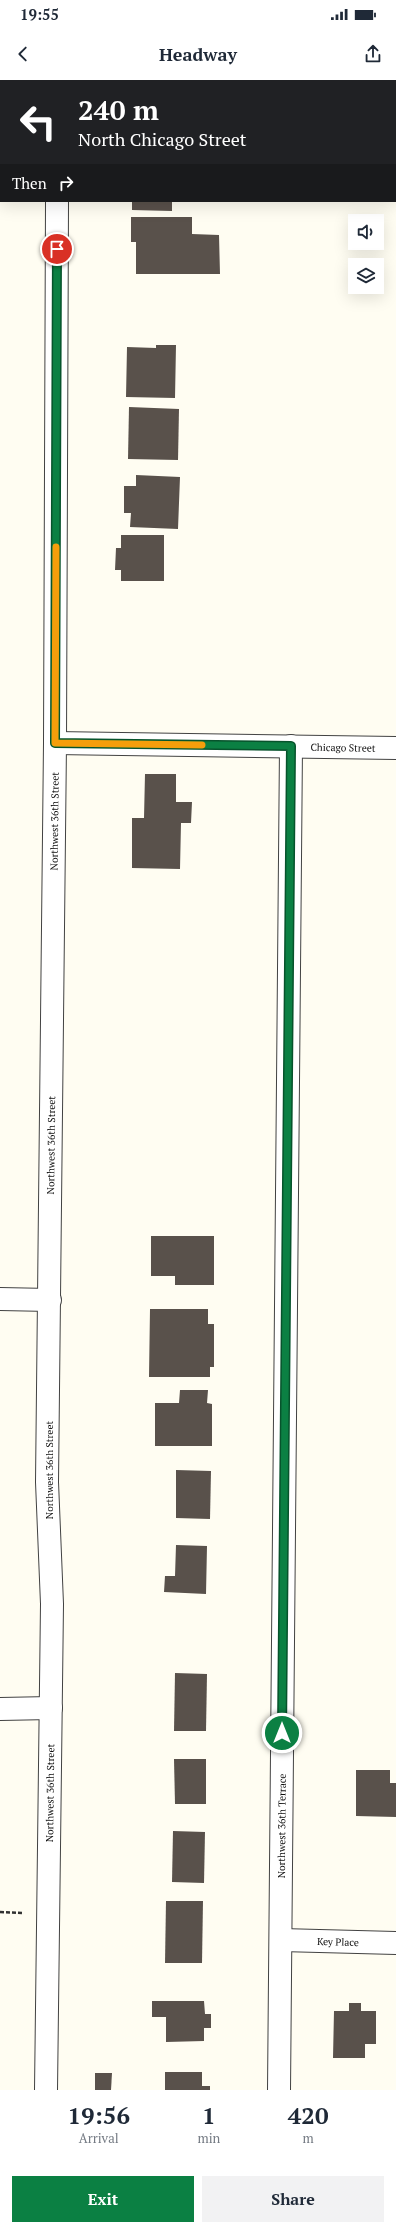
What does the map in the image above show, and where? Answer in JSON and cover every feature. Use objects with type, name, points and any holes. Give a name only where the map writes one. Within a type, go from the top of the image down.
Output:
[{"type":"street","name":"Northwest 36th Street","points":[[46,2090],[52,1604],[47,1482],[55,743],[57,202]]},
{"type":"street","name":"Chicago Street","points":[[55,743],[396,748]]},
{"type":"street","name":"Northwest 36th Terrace","points":[[279,2090],[291,746]]},
{"type":"street","points":[[0,1299],[50,1300]]},
{"type":"street","points":[[0,1709],[51,1708]]},
{"type":"street","name":"Key Place","points":[[280,1940],[396,1943]]},
{"type":"path","points":[[0,1912],[26,1913]]},
{"type":"building","points":[[132,202],[172,202],[172,211],[132,210]]},
{"type":"building","points":[[131,217],[192,217],[192,234],[219,235],[220,274],[136,274],[136,242],[131,242]]},
{"type":"building","points":[[156,345],[176,345],[175,398],[126,397],[127,347],[156,348]]},
{"type":"building","points":[[129,407],[179,409],[178,460],[128,459]]},
{"type":"building","points":[[136,475],[180,477],[178,529],[130,527],[131,513],[124,513],[124,486],[136,486]]},
{"type":"building","points":[[121,535],[164,535],[164,581],[121,581],[121,570],[115,570],[116,548],[121,548]]},
{"type":"building","points":[[145,774],[176,774],[176,802],[192,802],[191,823],[181,823],[180,869],[132,868],[132,818],[144,818]]},
{"type":"building","points":[[151,1236],[214,1236],[214,1285],[175,1285],[175,1276],[151,1276]]},
{"type":"building","points":[[150,1309],[208,1309],[208,1324],[214,1324],[214,1367],[210,1367],[210,1377],[149,1377]]},
{"type":"building","points":[[180,1390],[208,1390],[207,1403],[212,1404],[212,1446],[155,1446],[155,1403],[179,1403]]},
{"type":"building","points":[[176,1470],[211,1471],[210,1519],[176,1518]]},
{"type":"building","points":[[176,1545],[207,1546],[206,1594],[164,1592],[165,1576],[175,1576]]},
{"type":"building","points":[[175,1673],[207,1674],[206,1731],[174,1731]]},
{"type":"building","points":[[174,1759],[206,1759],[206,1804],[175,1804]]},
{"type":"building","points":[[356,1770],[390,1770],[390,1783],[396,1783],[396,1817],[356,1816]]},
{"type":"building","points":[[173,1831],[205,1832],[204,1883],[172,1882]]},
{"type":"building","points":[[166,1901],[203,1901],[202,1963],[165,1963]]},
{"type":"building","points":[[152,2001],[204,2001],[205,2014],[211,2014],[211,2028],[204,2028],[204,2041],[166,2042],[166,2017],[152,2017]]},
{"type":"building","points":[[349,2003],[361,2003],[361,2011],[376,2011],[376,2044],[365,2044],[365,2058],[333,2058],[334,2011],[349,2011]]},
{"type":"building","points":[[165,2072],[202,2072],[202,2086],[210,2086],[210,2090],[165,2090]]},
{"type":"building","points":[[95,2073],[112,2073],[111,2090],[95,2090]]},
{"type":"slow traffic","points":[[56,547],[55,743],[202,745]]},
{"type":"route","points":[[57,249],[55,743],[291,746],[282,1733]]}]
